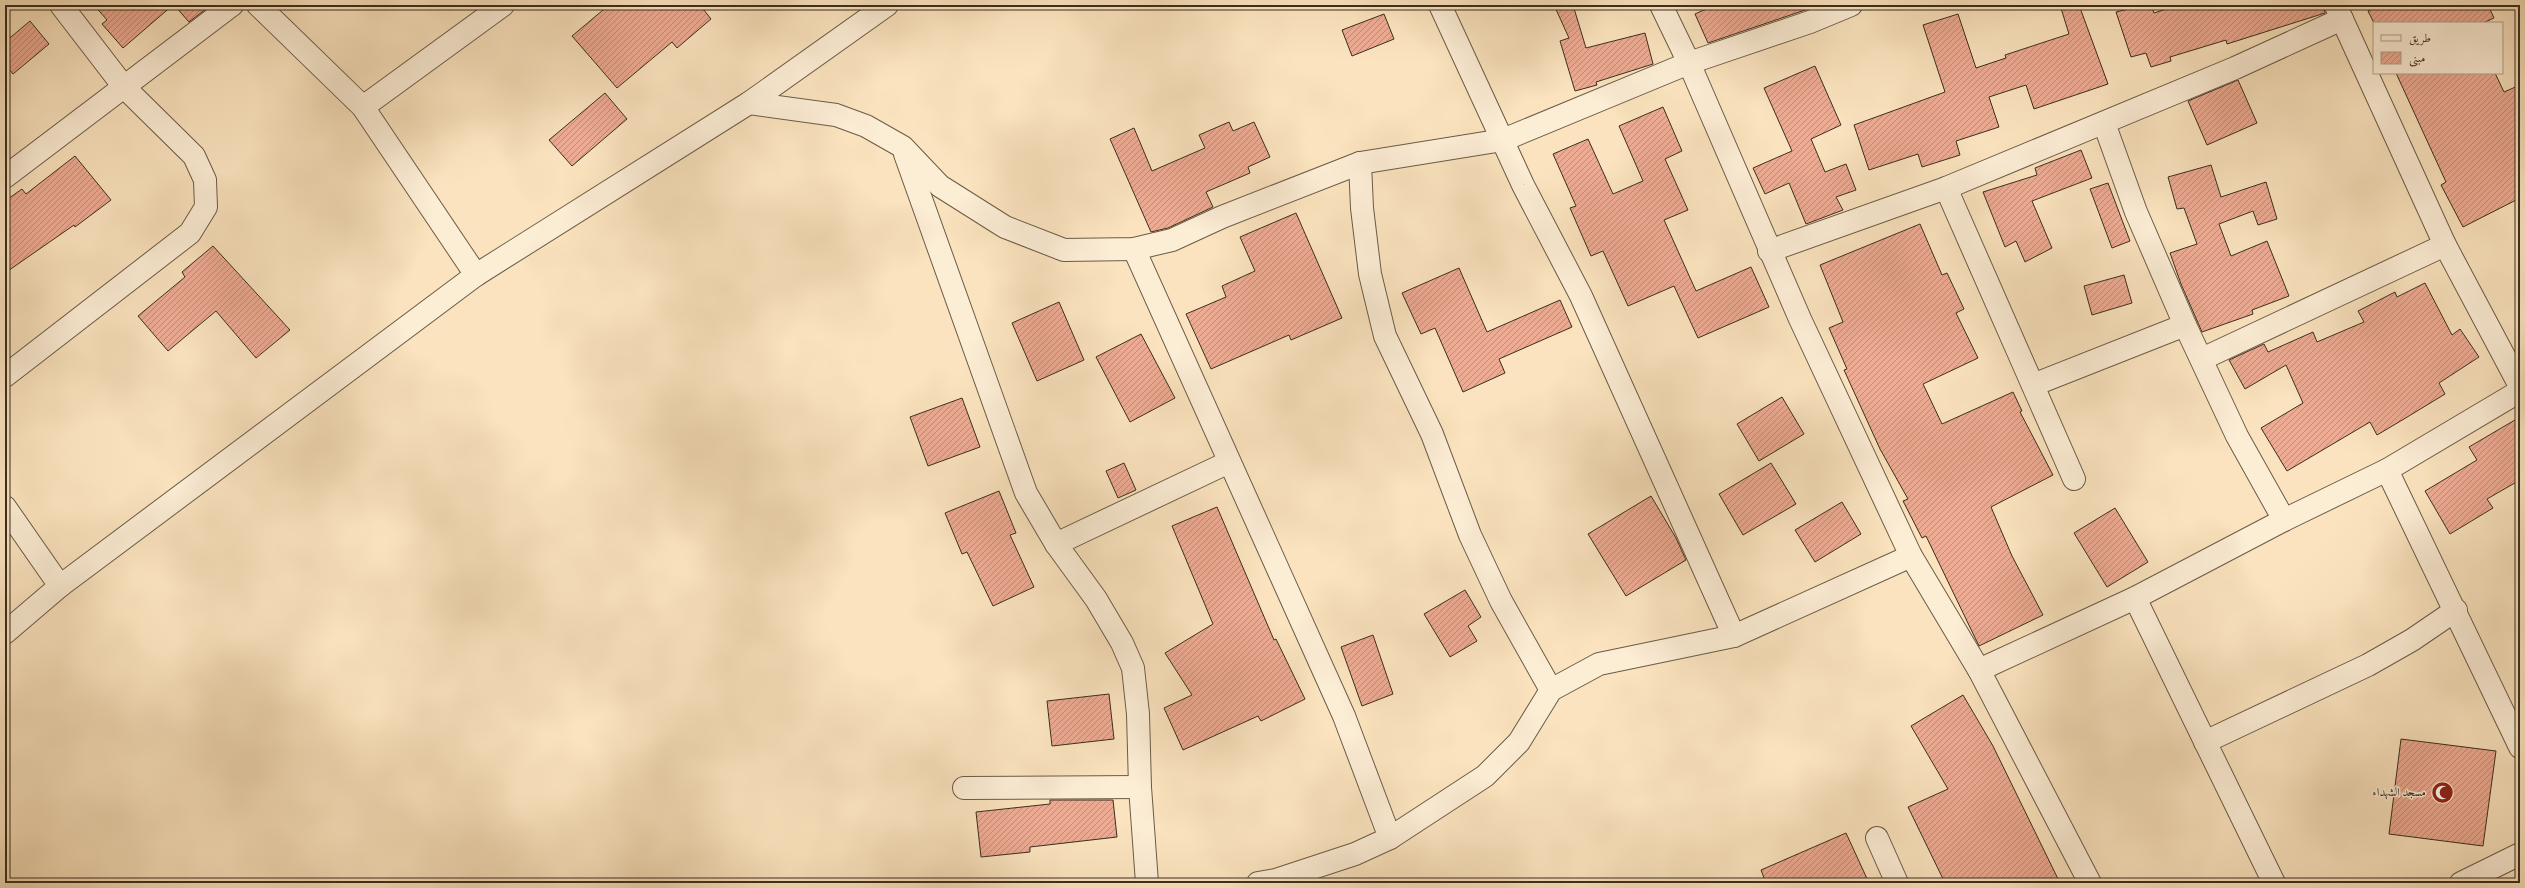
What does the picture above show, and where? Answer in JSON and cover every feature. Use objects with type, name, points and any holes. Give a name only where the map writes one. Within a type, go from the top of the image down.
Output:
[{"type":"street","points":[[5,376],[190,233],[206,207],[205,180],[194,156],[124,87],[61,5]]},
{"type":"street","points":[[5,177],[232,5]]},
{"type":"street","points":[[258,5],[363,106],[476,275]]},
{"type":"street","points":[[363,106],[503,5]]},
{"type":"street","points":[[5,633],[60,586],[476,275],[749,103],[887,5]]},
{"type":"street","points":[[1440,5],[1523,185],[1580,296],[1734,636]]},
{"type":"street","points":[[1661,5],[1689,63],[1769,251],[1911,556],[1980,670],[2090,883]]},
{"type":"street","points":[[749,103],[836,115],[866,126],[902,147],[940,186],[1005,227],[1064,250],[1134,249],[1172,240],[1222,217],[1360,163],[1503,140],[1689,63],[1810,22],[1851,5]]},
{"type":"street","points":[[1769,251],[1946,188],[2104,123],[2235,68],[2339,12],[2445,245],[2520,386]]},
{"type":"street","points":[[2104,123],[2136,212],[2185,325],[2237,436],[2284,520]]},
{"type":"street","points":[[902,147],[1005,438],[1026,493],[1056,544],[1096,599],[1122,643],[1133,668],[1138,714],[1140,787],[1147,883]]},
{"type":"street","points":[[1360,163],[1362,208],[1370,274],[1385,336],[1432,434],[1470,535],[1501,601],[1551,690]]},
{"type":"street","points":[[1946,188],[2074,479]]},
{"type":"street","points":[[2202,359],[2445,245]]},
{"type":"street","points":[[1134,249],[1344,716],[1390,838]]},
{"type":"street","points":[[2033,386],[2185,325]]},
{"type":"street","points":[[1980,670],[2135,598],[2284,520],[2387,470],[2520,391]]},
{"type":"street","points":[[1056,544],[1230,462]]},
{"type":"street","points":[[2387,470],[2456,610],[2520,747]]},
{"type":"street","points":[[5,507],[60,586]]},
{"type":"street","points":[[1258,883],[1276,880],[1355,854],[1390,838],[1485,776],[1519,742],[1551,690],[1598,664],[1734,636],[1911,556]]},
{"type":"street","points":[[2135,598],[2274,883]]},
{"type":"street","points":[[2205,742],[2368,665],[2412,640],[2456,610]]},
{"type":"street","points":[[964,788],[1140,787]]},
{"type":"street","points":[[1877,838],[1897,883]]},
{"type":"street","points":[[2461,883],[2491,877],[2520,854]]},
{"type":"building","points":[[94,5],[173,5],[123,48],[102,24],[107,20]]},
{"type":"building","points":[[174,5],[211,5],[189,22]]},
{"type":"building","points":[[609,5],[700,5],[711,19],[677,48],[672,42],[617,88],[572,36]]},
{"type":"building","points":[[1554,5],[1573,5],[1586,48],[1645,33],[1653,64],[1596,82],[1597,85],[1575,91],[1560,41],[1569,38]]},
{"type":"building","points":[[1715,5],[1817,6],[1708,43],[1695,14]]},
{"type":"building","points":[[2060,5],[2079,5],[2108,84],[2034,109],[2026,85],[1989,97],[1999,127],[1956,141],[1960,155],[1922,167],[1918,154],[1869,170],[1854,125],[1945,92],[1923,25],[1958,14],[1976,68],[2006,58],[2005,55],[2069,34]]},
{"type":"building","points":[[2151,5],[2154,13],[2179,5],[2324,5],[2325,13],[2227,44],[2226,40],[2170,57],[2171,61],[2151,67],[2146,53],[2131,57],[2116,12]]},
{"type":"building","points":[[2381,5],[2488,5],[2494,18],[2485,22],[2374,22],[2368,11]]},
{"type":"building","points":[[1384,14],[1394,39],[1352,56],[1342,30]]},
{"type":"building","points":[[30,21],[49,44],[13,74],[5,64],[5,42]]},
{"type":"building","points":[[1815,66],[1841,125],[1811,139],[1825,172],[1846,164],[1856,190],[1836,197],[1843,210],[1806,224],[1789,183],[1765,194],[1753,168],[1792,151],[1764,88]]},
{"type":"building","points":[[2396,74],[2495,74],[2504,92],[2520,85],[2520,198],[2463,227],[2441,185],[2446,182]]},
{"type":"building","points":[[2238,80],[2257,123],[2207,145],[2188,101]]},
{"type":"building","points":[[605,93],[627,119],[572,166],[549,140]]},
{"type":"building","points":[[1663,107],[1682,151],[1665,159],[1688,210],[1664,220],[1696,291],[1751,267],[1769,307],[1698,338],[1674,286],[1628,306],[1603,251],[1591,256],[1570,208],[1576,206],[1553,154],[1588,139],[1613,194],[1643,181],[1619,126]]},
{"type":"building","points":[[1229,122],[1233,131],[1254,122],[1270,157],[1248,167],[1250,173],[1206,192],[1213,207],[1168,228],[1151,232],[1110,139],[1134,128],[1152,171],[1205,148],[1199,135]]},
{"type":"building","points":[[2081,150],[2092,178],[2032,201],[2052,248],[2025,262],[2016,241],[2005,247],[1983,192],[2037,175],[2035,168]]},
{"type":"building","points":[[75,156],[111,200],[75,227],[74,225],[5,273],[5,201],[22,189],[26,194]]},
{"type":"building","points":[[2211,165],[2221,197],[2266,182],[2277,219],[2258,225],[2253,211],[2219,224],[2231,256],[2267,241],[2289,296],[2252,310],[2253,314],[2202,332],[2181,284],[2170,253],[2197,244],[2184,208],[2177,209],[2168,177]]},
{"type":"building","points":[[2108,183],[2130,241],[2112,248],[2090,189]]},
{"type":"building","points":[[1296,213],[1342,318],[1291,340],[1289,335],[1211,369],[1186,314],[1226,297],[1222,286],[1255,271],[1240,237]]},
{"type":"building","points":[[1920,224],[1942,275],[1947,273],[1964,309],[1956,313],[1978,358],[1923,384],[1942,424],[2013,392],[2022,411],[2020,412],[2053,475],[1991,507],[2012,556],[2043,615],[1979,646],[1926,536],[1922,538],[1903,501],[1908,499],[1880,449],[1844,370],[1847,369],[1829,328],[1843,322],[1820,265]]},
{"type":"building","points":[[213,246],[290,330],[256,358],[216,311],[168,351],[138,316],[185,277],[182,272]]},
{"type":"building","points":[[1459,268],[1487,332],[1560,300],[1572,327],[1499,359],[1505,373],[1463,392],[1435,328],[1421,334],[1402,293]]},
{"type":"building","points":[[2124,275],[2132,303],[2092,315],[2084,286]]},
{"type":"building","points":[[2425,283],[2452,335],[2460,329],[2479,357],[2439,383],[2445,394],[2404,419],[2377,435],[2370,422],[2287,471],[2261,428],[2303,403],[2286,365],[2245,389],[2229,360],[2264,344],[2268,352],[2313,332],[2317,342],[2364,322],[2358,311],[2395,292],[2397,297]]},
{"type":"building","points":[[1059,302],[1084,360],[1037,381],[1012,323]]},
{"type":"building","points":[[1141,334],[1175,398],[1130,422],[1096,357]]},
{"type":"building","points":[[1782,397],[1804,434],[1759,461],[1737,424]]},
{"type":"building","points":[[962,398],[980,447],[928,466],[910,417]]},
{"type":"building","points":[[2520,417],[2520,480],[2487,499],[2493,508],[2450,534],[2425,491],[2477,460],[2469,447]]},
{"type":"building","points":[[1124,463],[1136,490],[1118,498],[1106,471]]},
{"type":"building","points":[[1771,463],[1796,504],[1743,535],[1719,494]]},
{"type":"building","points":[[999,491],[1016,533],[1010,535],[1034,587],[993,606],[967,552],[962,554],[945,513]]},
{"type":"building","points":[[1651,496],[1676,538],[1686,560],[1626,596],[1588,534]]},
{"type":"building","points":[[1842,502],[1861,534],[1815,562],[1795,530]]},
{"type":"building","points":[[1217,507],[1274,640],[1276,639],[1305,699],[1261,721],[1258,716],[1183,750],[1164,708],[1192,695],[1165,653],[1213,624],[1172,526]]},
{"type":"building","points":[[2115,508],[2148,562],[2107,587],[2074,533]]},
{"type":"building","points":[[1465,590],[1481,617],[1468,626],[1477,641],[1450,657],[1424,614]]},
{"type":"building","points":[[1373,635],[1393,694],[1362,706],[1341,647]]},
{"type":"building","points":[[1109,694],[1114,739],[1052,746],[1047,701]]},
{"type":"building","points":[[1963,695],[1993,746],[2060,883],[1945,883],[1908,807],[1948,789],[1911,726]]},
{"type":"building","name":"مسجد الشهداء","points":[[2401,739],[2496,751],[2483,846],[2389,834]]},
{"type":"building","points":[[1050,800],[1113,800],[1117,837],[1030,847],[1030,852],[981,857],[976,812],[1050,804]]},
{"type":"building","points":[[1846,833],[1869,883],[1766,883],[1761,870]]},
{"type":"place","name":"مسجد الشهداء","points":[[2442,792]]}]
